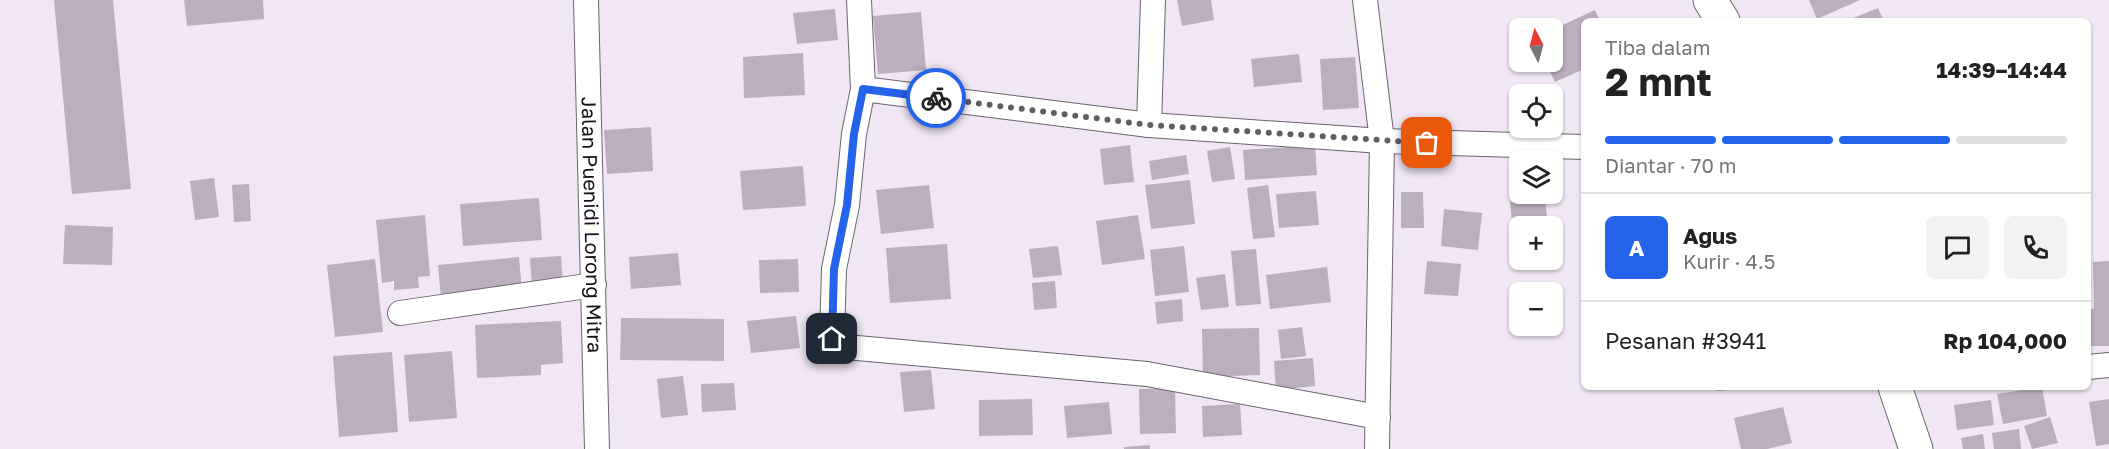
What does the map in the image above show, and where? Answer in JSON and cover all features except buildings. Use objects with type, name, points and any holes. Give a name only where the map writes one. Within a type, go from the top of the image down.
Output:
[{"type":"street","name":"Jalan Puenidi Lorong Mitra","points":[[586,0],[597,449]]},
{"type":"street","points":[[859,0],[863,89],[854,134],[847,205],[832,286],[832,339],[846,347],[1148,374],[1378,417]]},
{"type":"street","points":[[1149,125],[1153,0]]},
{"type":"street","points":[[1365,0],[1382,141],[1377,449]]},
{"type":"street","points":[[1710,0],[1722,18]]},
{"type":"street","points":[[863,89],[1149,125],[1382,141],[1581,147]]},
{"type":"street","points":[[400,313],[594,285]]},
{"type":"street","points":[[2091,367],[2109,365]]},
{"type":"street","points":[[1896,390],[1916,449]]},
{"type":"way so far","points":[[936,98],[1149,125],[1427,143]]},
{"type":"route","points":[[832,339],[834,269],[847,205],[854,134],[863,89],[936,98]]}]
